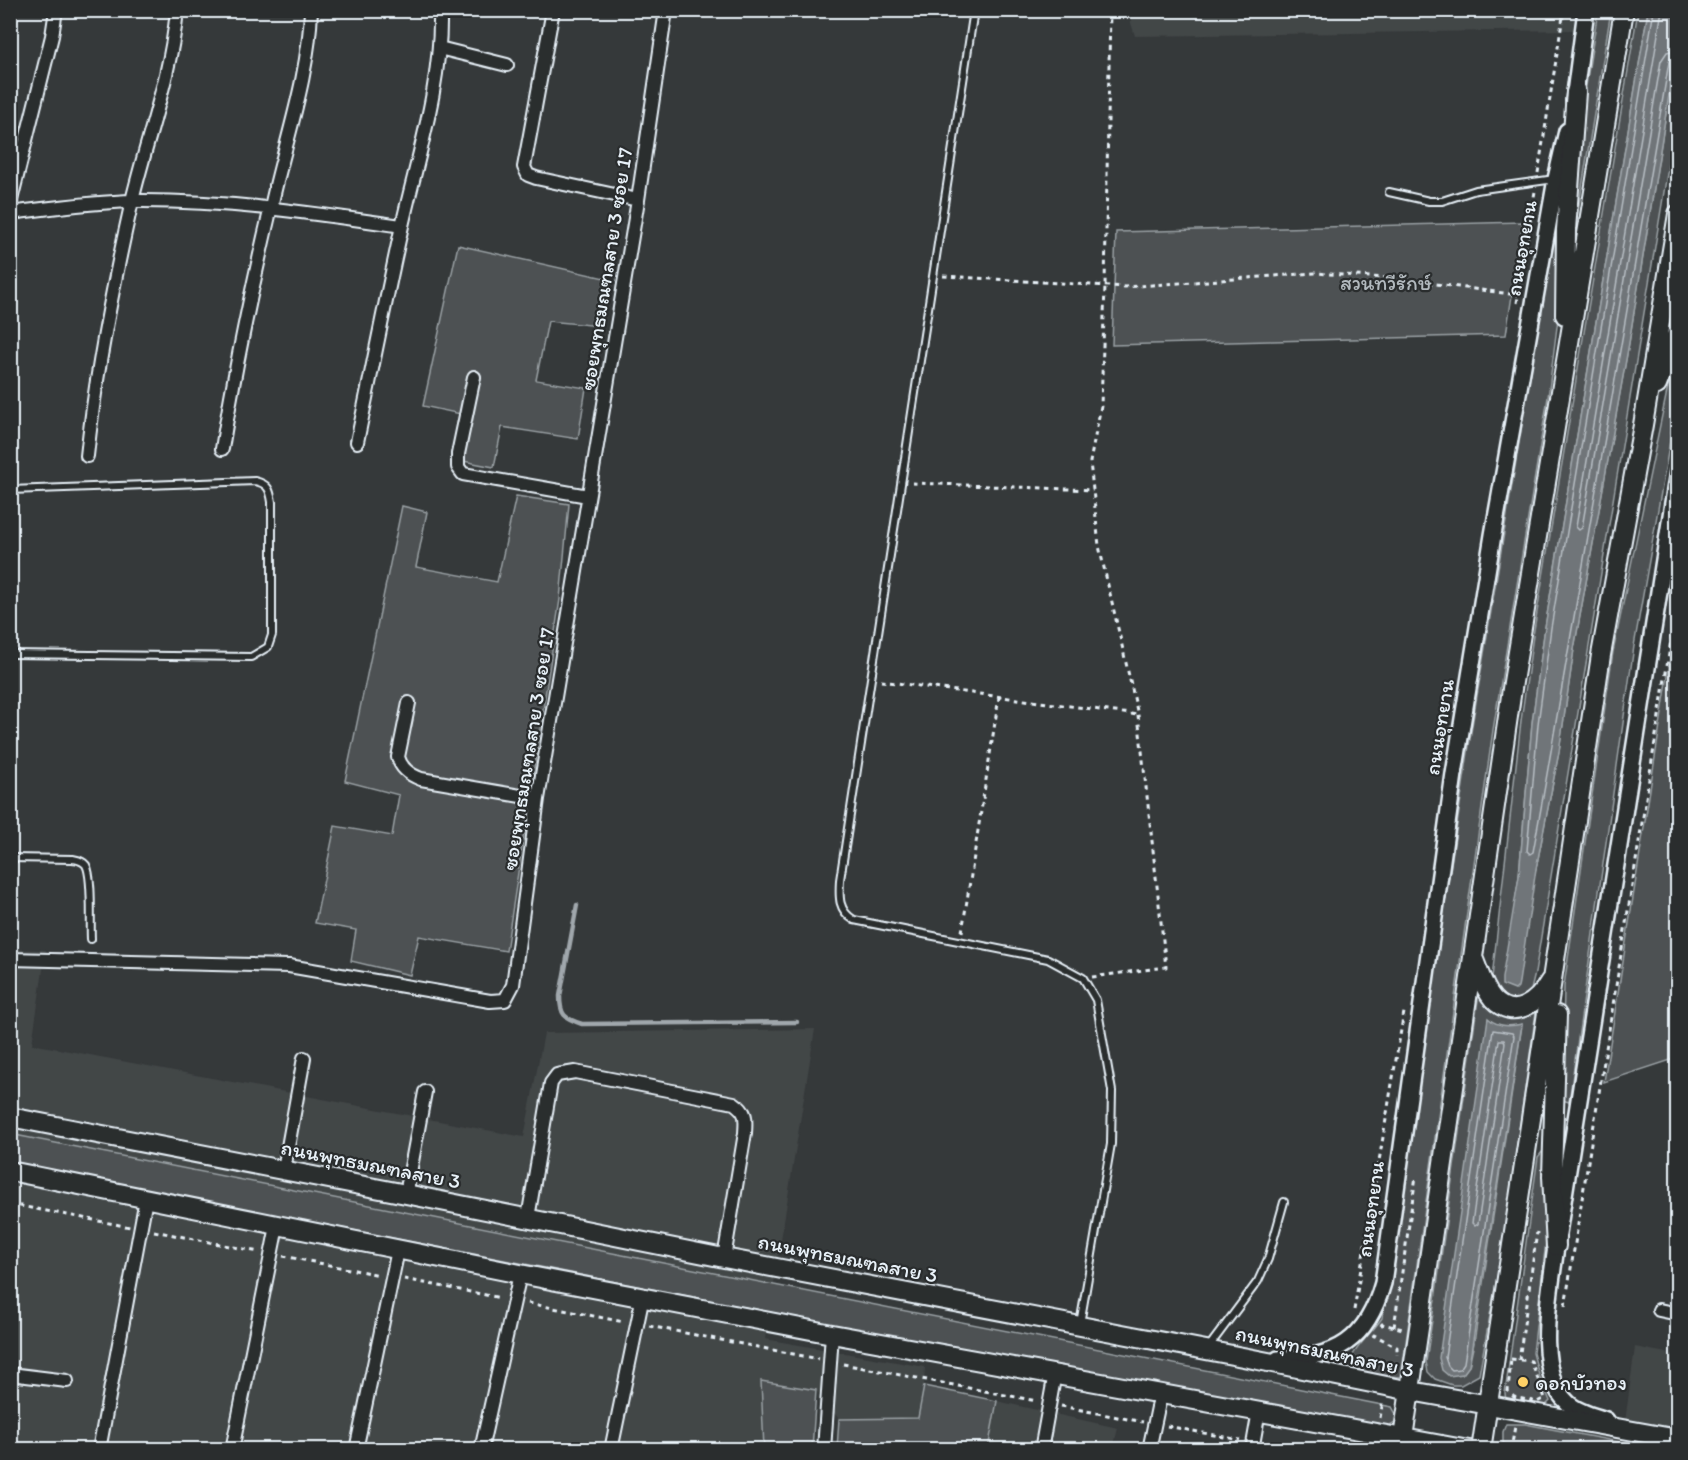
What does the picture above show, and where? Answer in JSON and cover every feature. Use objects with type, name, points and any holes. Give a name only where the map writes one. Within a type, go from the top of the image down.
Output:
[{"type":"main road","points":[[1403,1438],[1513,682],[1624,10]]},
{"type":"main road","points":[[1565,374],[1566,230],[1576,92]]},
{"type":"main road","points":[[1481,1449],[1601,655],[1643,424],[1677,214]]},
{"type":"main road","points":[[1643,424],[1677,331]]},
{"type":"main road","points":[[1556,1246],[1552,1176],[1558,932]]},
{"type":"main road","points":[[1474,958],[1491,998],[1503,1007],[1525,1008],[1534,1002],[1552,977]]},
{"type":"main road","name":"ถนนพุทธมณฑลสาย 3","points":[[10,1118],[284,1169],[724,1258],[1411,1391],[1677,1438]]},
{"type":"main road","points":[[10,1171],[398,1250],[832,1334],[1468,1449]]},
{"type":"street","points":[[10,204],[52,36],[56,10]]},
{"type":"street","points":[[87,456],[98,369],[132,201],[174,40],[177,10]]},
{"type":"street","points":[[222,449],[231,394],[271,207],[303,75],[311,10]]},
{"type":"street","points":[[357,442],[402,226],[429,116],[439,48],[440,10]]},
{"type":"street","points":[[553,10],[524,167],[528,175],[536,178],[638,200]]},
{"type":"street","name":"ซอยพุทธมณฑลสาย 3 ซอย 17","points":[[10,959],[289,966],[490,1001],[505,1000],[513,985],[538,799],[638,200],[666,10]]},
{"type":"street","name":"ถนนอุทยาน","points":[[1248,1358],[1294,1359],[1332,1352],[1357,1335],[1368,1321],[1377,1305],[1383,1282],[1454,774],[1493,535],[1556,178],[1576,92],[1586,10]]},
{"type":"street","points":[[439,48],[507,65]]},
{"type":"street","points":[[10,213],[132,201],[214,203],[271,207],[402,226]]},
{"type":"street","points":[[474,377],[458,454],[458,467],[463,474],[588,496]]},
{"type":"street","points":[[1655,1434],[1591,1416],[1569,1404],[1553,1383],[1548,1357],[1547,1330],[1556,1246],[1677,471]]},
{"type":"street","points":[[409,703],[398,757],[400,765],[406,771],[421,779],[538,799]]},
{"type":"street","points":[[284,1169],[304,1058]]},
{"type":"street","points":[[528,1218],[551,1083],[557,1075],[575,1072],[734,1103],[742,1108],[746,1119],[724,1258]]},
{"type":"street","points":[[406,1194],[425,1092]]},
{"type":"street","points":[[99,1449],[146,1199]]},
{"type":"street","points":[[232,1449],[277,1226]]},
{"type":"street","points":[[356,1449],[398,1250]]},
{"type":"street","points":[[481,1449],[520,1274]]},
{"type":"street","points":[[611,1449],[643,1296]]},
{"type":"street","points":[[1659,1310],[1677,1314]]},
{"type":"street","points":[[824,1449],[832,1334]]},
{"type":"street","points":[[1041,1449],[1055,1373]]},
{"type":"street","points":[[10,1374],[67,1381]]},
{"type":"street","points":[[1149,1449],[1161,1393]]},
{"type":"street","points":[[1252,1449],[1259,1411]]},
{"type":"lane","points":[[974,10],[840,880],[840,904],[854,920],[1048,959],[1083,978],[1096,1000],[1112,1091],[1111,1144],[1079,1325]]},
{"type":"lane","points":[[1389,192],[1429,201],[1442,201],[1476,190],[1556,178]]},
{"type":"lane","points":[[10,490],[255,481],[264,483],[270,490],[272,502],[272,636],[268,647],[251,657],[10,654]]},
{"type":"lane","points":[[10,858],[82,861],[87,867],[89,877],[91,939]]},
{"type":"lane","points":[[1207,1350],[1258,1281],[1268,1259],[1284,1202]]},
{"type":"path","points":[[1083,978],[1166,967],[1138,715],[1099,546],[1090,462],[1101,406],[1106,286],[1110,10]]},
{"type":"path","points":[[934,275],[1125,287],[1315,273],[1399,279],[1518,295]]},
{"type":"path","points":[[901,482],[1093,490]]},
{"type":"path","points":[[1564,1308],[1677,597]]},
{"type":"path","points":[[870,680],[1138,715]]},
{"type":"path","points":[[961,942],[999,697]]},
{"type":"path","points":[[1394,1327],[1416,1176]]},
{"type":"path","points":[[1519,1360],[1537,1232]]},
{"type":"path","points":[[1370,1340],[1382,1324],[1404,1329],[1397,1357]]},
{"type":"path","points":[[1374,1335],[1397,1347],[1397,1364]]},
{"type":"path","points":[[1511,1359],[1519,1360],[1531,1361],[1545,1398],[1537,1402],[1514,1397],[1508,1391],[1511,1359]]},
{"type":"path","points":[[1377,1433],[1386,1386]]},
{"type":"shaded area","points":[[1131,10],[1576,11],[1573,30],[1135,36],[1131,23]]},
{"type":"shaded area","points":[[11,949],[46,950],[32,1044],[524,1137],[544,1033],[815,1029],[765,1339],[925,1367],[918,1418],[839,1419],[816,1390],[762,1381],[764,1449],[11,1450]]},
{"type":"shaded area","points":[[1635,1347],[1677,1355],[1677,1431],[1625,1422]]},
{"type":"shaded area","points":[[997,1401],[1118,1428],[1113,1449],[988,1450]]},
{"type":"green space","points":[[1598,11],[1611,11],[1575,229],[1571,228],[1577,142]]},
{"type":"green space","points":[[1638,11],[1648,11],[1545,627],[1532,723],[1519,876],[1513,916],[1536,869],[1559,752],[1574,649],[1629,343],[1677,45],[1677,113],[1535,973],[1531,990],[1518,1001],[1504,1001],[1492,991],[1492,978],[1521,721],[1533,636]]},
{"type":"green space","name":"สวนทวีรักษ์","points":[[1523,222],[1506,335],[1112,345],[1116,232]]},
{"type":"green space","points":[[1558,230],[1560,303],[1548,397],[1493,730],[1401,1377],[1374,1374],[1349,1363],[1354,1353],[1382,1318],[1472,726],[1553,238]]},
{"type":"green space","points":[[458,245],[609,279],[601,326],[548,321],[536,380],[586,388],[578,439],[502,427],[494,467],[453,459],[461,414],[423,406]]},
{"type":"green space","points":[[1677,269],[1677,315],[1674,326],[1669,325]]},
{"type":"green space","points":[[1677,353],[1677,401],[1634,646],[1569,1102],[1562,1100],[1564,986],[1613,652],[1671,372]]},
{"type":"green space","points":[[516,496],[569,504],[560,599],[506,951],[419,936],[410,975],[351,961],[356,930],[315,923],[335,826],[392,836],[399,795],[345,781],[402,506],[427,512],[416,567],[497,582]]},
{"type":"green space","points":[[1677,618],[1677,1058],[1604,1082]]},
{"type":"green space","points":[[1479,993],[1485,1001],[1537,1005],[1501,1256],[1479,1375],[1461,1385],[1452,1385],[1435,1379],[1428,1372],[1426,1362]],"holes":[[[1488,1019],[1504,1026],[1522,1025],[1474,1343],[1469,1366],[1463,1374]]]},
{"type":"green space","points":[[10,1134],[1392,1407],[1396,1414],[1395,1422],[1387,1427],[973,1352],[11,1163]]},
{"type":"green space","points":[[1542,1152],[1550,1153],[1547,1233],[1533,1353],[1550,1401],[1546,1405],[1533,1406],[1506,1401],[1505,1393],[1538,1157]]},
{"type":"green space","points":[[761,1381],[816,1390],[812,1449],[764,1449]]},
{"type":"green space","points":[[924,1386],[997,1401],[988,1449],[837,1449],[839,1419],[918,1418]]},
{"type":"green space","points":[[1506,1424],[1525,1424],[1656,1449],[1533,1450],[1503,1443]]},
{"type":"water","points":[[1648,11],[1677,11],[1677,45],[1629,343],[1574,649],[1559,752],[1536,869],[1519,982],[1515,990],[1502,985],[1502,978],[1519,876],[1532,723],[1545,627]]},
{"type":"water","points":[[1488,1018],[1504,1026],[1522,1024],[1469,1366],[1463,1374],[1449,1376],[1442,1370],[1439,1358]]},
{"type":"waterway","points":[[577,905],[560,996],[562,1012],[571,1020],[582,1024],[797,1022]]},
{"type":"place","name":"ดอกบัวทอง","points":[[1523,1382]]}]
